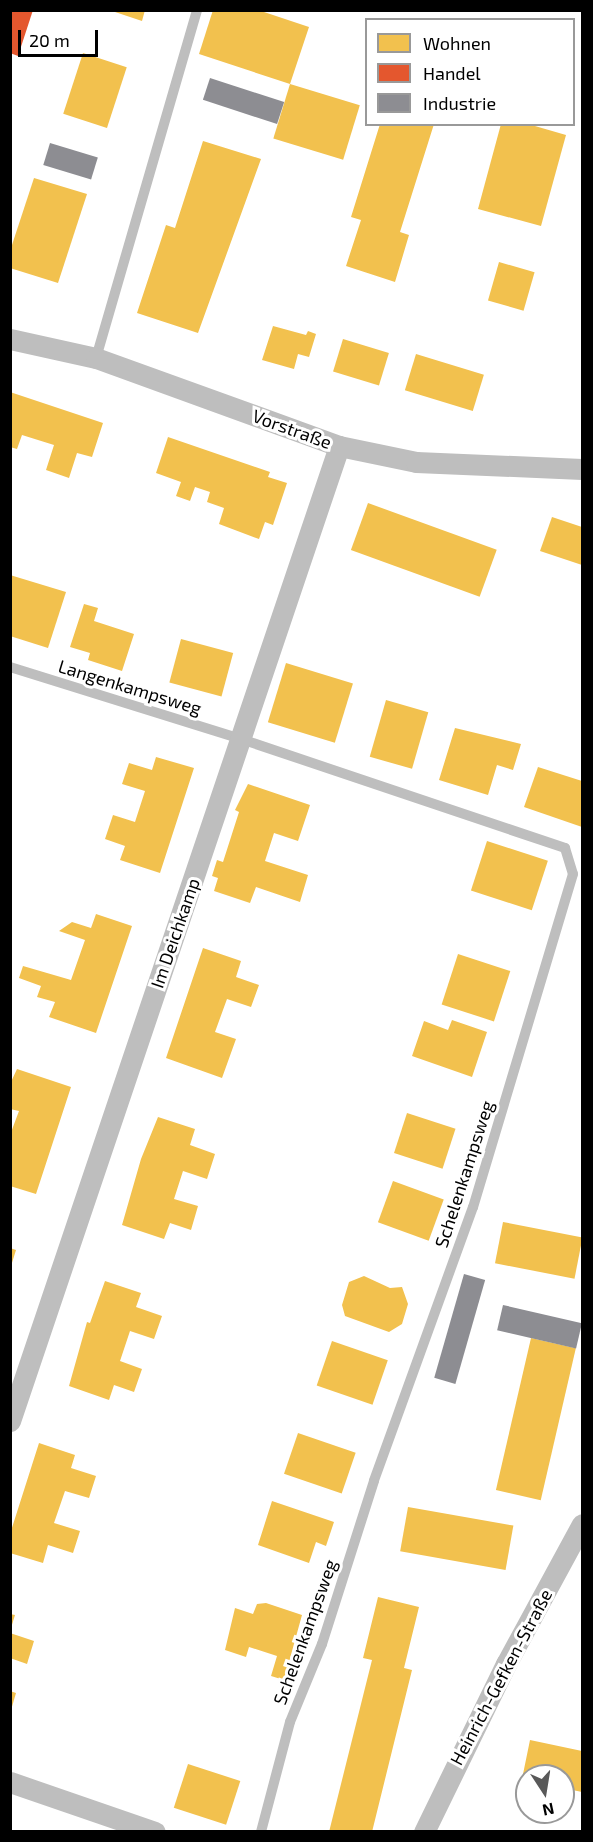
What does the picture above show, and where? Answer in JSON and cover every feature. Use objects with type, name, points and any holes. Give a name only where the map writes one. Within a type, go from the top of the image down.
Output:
[{"type":"street","name":"Vorstraße","points":[[10,339],[96,358],[339,446],[416,462],[582,469]]},
{"type":"street","name":"Im Deichkamp","points":[[10,1420],[339,446]]},
{"type":"street","name":"Heinrich-Gefken-Straße","points":[[424,1832],[506,1664],[582,1524]]},
{"type":"street","points":[[10,1782],[155,1832]]},
{"type":"lane","points":[[96,358],[197,10]]},
{"type":"lane","name":"Langenkampsweg","points":[[10,667],[241,739]]},
{"type":"lane","name":"Schelenkampsweg","points":[[241,739],[565,848],[573,874],[473,1207],[374,1481],[322,1644],[290,1722],[261,1832]]},
{"type":"building: Wohnen","points":[[109,10],[145,10],[142,21]]},
{"type":"building: Wohnen","points":[[213,10],[258,10],[309,27],[290,84],[199,54]]},
{"type":"building: Wohnen","points":[[83,53],[127,67],[107,128],[63,114]]},
{"type":"building: Wohnen","points":[[290,84],[360,105],[343,160],[273,139]]},
{"type":"building: Wohnen","points":[[379,126],[433,126],[400,232],[409,235],[395,282],[346,266],[361,220],[351,217]]},
{"type":"building: Wohnen","points":[[500,126],[535,126],[566,135],[541,226],[478,209]]},
{"type":"building: Wohnen","points":[[203,141],[261,159],[198,333],[137,313],[166,225],[175,228]]},
{"type":"building: Wohnen","points":[[34,178],[87,194],[58,283],[10,268],[10,251]]},
{"type":"building: Wohnen","points":[[499,262],[535,272],[524,311],[488,300]]},
{"type":"building: Wohnen","points":[[273,326],[306,335],[308,331],[316,334],[309,357],[298,354],[294,369],[262,360]]},
{"type":"building: Wohnen","points":[[343,339],[389,353],[379,386],[333,372]]},
{"type":"building: Wohnen","points":[[416,354],[484,375],[473,411],[405,390]]},
{"type":"building: Wohnen","points":[[10,392],[103,423],[92,457],[77,453],[69,478],[46,470],[54,445],[22,435],[17,449],[10,447]]},
{"type":"building: Wohnen","points":[[168,437],[270,472],[268,477],[287,483],[273,525],[265,522],[259,539],[219,524],[224,508],[207,502],[210,492],[195,487],[190,501],[176,496],[181,482],[156,473]]},
{"type":"building: Wohnen","points":[[368,503],[497,550],[480,597],[351,550]]},
{"type":"building: Wohnen","points":[[552,517],[582,527],[582,565],[540,551]]},
{"type":"building: Wohnen","points":[[10,575],[66,592],[48,648],[10,636]]},
{"type":"building: Wohnen","points":[[84,604],[98,608],[94,621],[134,634],[122,671],[88,660],[90,653],[70,647]]},
{"type":"building: Wohnen","points":[[181,639],[233,653],[222,696],[169,682]]},
{"type":"building: Wohnen","points":[[286,663],[353,683],[335,743],[268,722]]},
{"type":"building: Wohnen","points":[[386,700],[428,712],[412,769],[370,757]]},
{"type":"building: Wohnen","points":[[455,728],[521,744],[513,770],[497,765],[488,795],[439,780]]},
{"type":"building: Wohnen","points":[[156,757],[194,768],[160,873],[120,860],[125,846],[105,839],[113,815],[135,822],[145,791],[122,784],[129,763],[152,770]]},
{"type":"building: Wohnen","points":[[538,767],[582,781],[582,827],[524,807]]},
{"type":"building: Wohnen","points":[[248,784],[310,805],[298,841],[274,833],[265,861],[308,875],[300,902],[256,887],[250,903],[214,891],[218,878],[212,876],[217,860],[223,862],[239,812],[235,810]]},
{"type":"building: Wohnen","points":[[487,841],[548,861],[532,910],[471,890]]},
{"type":"building: Wohnen","points":[[96,914],[132,926],[96,1033],[49,1017],[55,1002],[37,997],[41,986],[19,978],[23,966],[71,980],[85,940],[59,931],[72,922],[91,928]]},
{"type":"building: Wohnen","points":[[203,948],[241,961],[236,977],[259,985],[251,1007],[227,999],[215,1032],[236,1039],[222,1078],[166,1058]]},
{"type":"building: Wohnen","points":[[458,954],[510,971],[494,1021],[442,1004]]},
{"type":"building: Wohnen","points":[[452,1020],[487,1032],[472,1077],[412,1056],[424,1021],[448,1030]]},
{"type":"building: Wohnen","points":[[17,1069],[71,1087],[36,1194],[10,1186],[10,1135],[19,1111],[10,1109],[10,1084]]},
{"type":"building: Wohnen","points":[[407,1113],[456,1129],[443,1169],[394,1153]]},
{"type":"building: Wohnen","points":[[158,1117],[195,1129],[190,1145],[215,1154],[207,1179],[183,1171],[174,1199],[198,1206],[191,1230],[170,1223],[164,1239],[122,1225],[141,1159]]},
{"type":"building: Wohnen","points":[[393,1181],[444,1199],[429,1241],[378,1222]]},
{"type":"building: Wohnen","points":[[503,1222],[582,1237],[574,1279],[495,1263]]},
{"type":"building: Wohnen","points":[[10,1248],[16,1250],[11,1266],[10,1266]]},
{"type":"building: Wohnen","points":[[364,1276],[390,1288],[402,1287],[408,1304],[402,1324],[389,1332],[345,1316],[342,1305],[349,1282]]},
{"type":"building: Wohnen","points":[[105,1281],[141,1293],[136,1307],[162,1316],[154,1339],[130,1331],[120,1361],[142,1369],[134,1392],[114,1385],[109,1400],[69,1386],[87,1322],[90,1323]]},
{"type":"building: Wohnen","points":[[531,1338],[576,1348],[541,1500],[496,1490]]},
{"type":"building: Wohnen","points":[[332,1341],[388,1360],[372,1405],[317,1385]]},
{"type":"building: Wohnen","points":[[298,1433],[356,1453],[342,1494],[284,1474]]},
{"type":"building: Wohnen","points":[[39,1443],[75,1455],[71,1468],[96,1476],[89,1498],[65,1491],[54,1523],[80,1531],[73,1553],[48,1545],[43,1563],[10,1553],[10,1534]]},
{"type":"building: Wohnen","points":[[272,1501],[334,1522],[326,1546],[316,1542],[309,1563],[258,1545]]},
{"type":"building: Wohnen","points":[[408,1507],[513,1526],[506,1570],[400,1551]]},
{"type":"building: Wohnen","points":[[378,1597],[419,1607],[404,1668],[412,1670],[372,1832],[329,1832],[372,1660],[363,1658]]},
{"type":"building: Wohnen","points":[[266,1603],[302,1615],[284,1680],[271,1676],[277,1656],[249,1647],[246,1657],[225,1650],[235,1608],[253,1614],[257,1604]]},
{"type":"building: Wohnen","points":[[10,1614],[15,1615],[11,1628],[10,1628]]},
{"type":"building: Wohnen","points":[[10,1633],[34,1641],[27,1664],[10,1658]]},
{"type":"building: Wohnen","points":[[10,1691],[16,1693],[11,1710],[10,1710]]},
{"type":"building: Wohnen","points":[[530,1740],[582,1751],[582,1792],[575,1791],[575,1764],[525,1764]]},
{"type":"building: Wohnen","points":[[188,1764],[240,1781],[226,1825],[174,1808]]},
{"type":"building: Handel","points":[[10,10],[33,10],[18,56],[10,53]]},
{"type":"building: Industrie","points":[[210,78],[284,102],[277,124],[203,100]]},
{"type":"building: Industrie","points":[[50,143],[98,158],[91,180],[43,165]]},
{"type":"building: Industrie","points":[[464,1274],[485,1280],[455,1384],[434,1378]]},
{"type":"building: Industrie","points":[[503,1305],[582,1323],[576,1349],[497,1330]]}]
